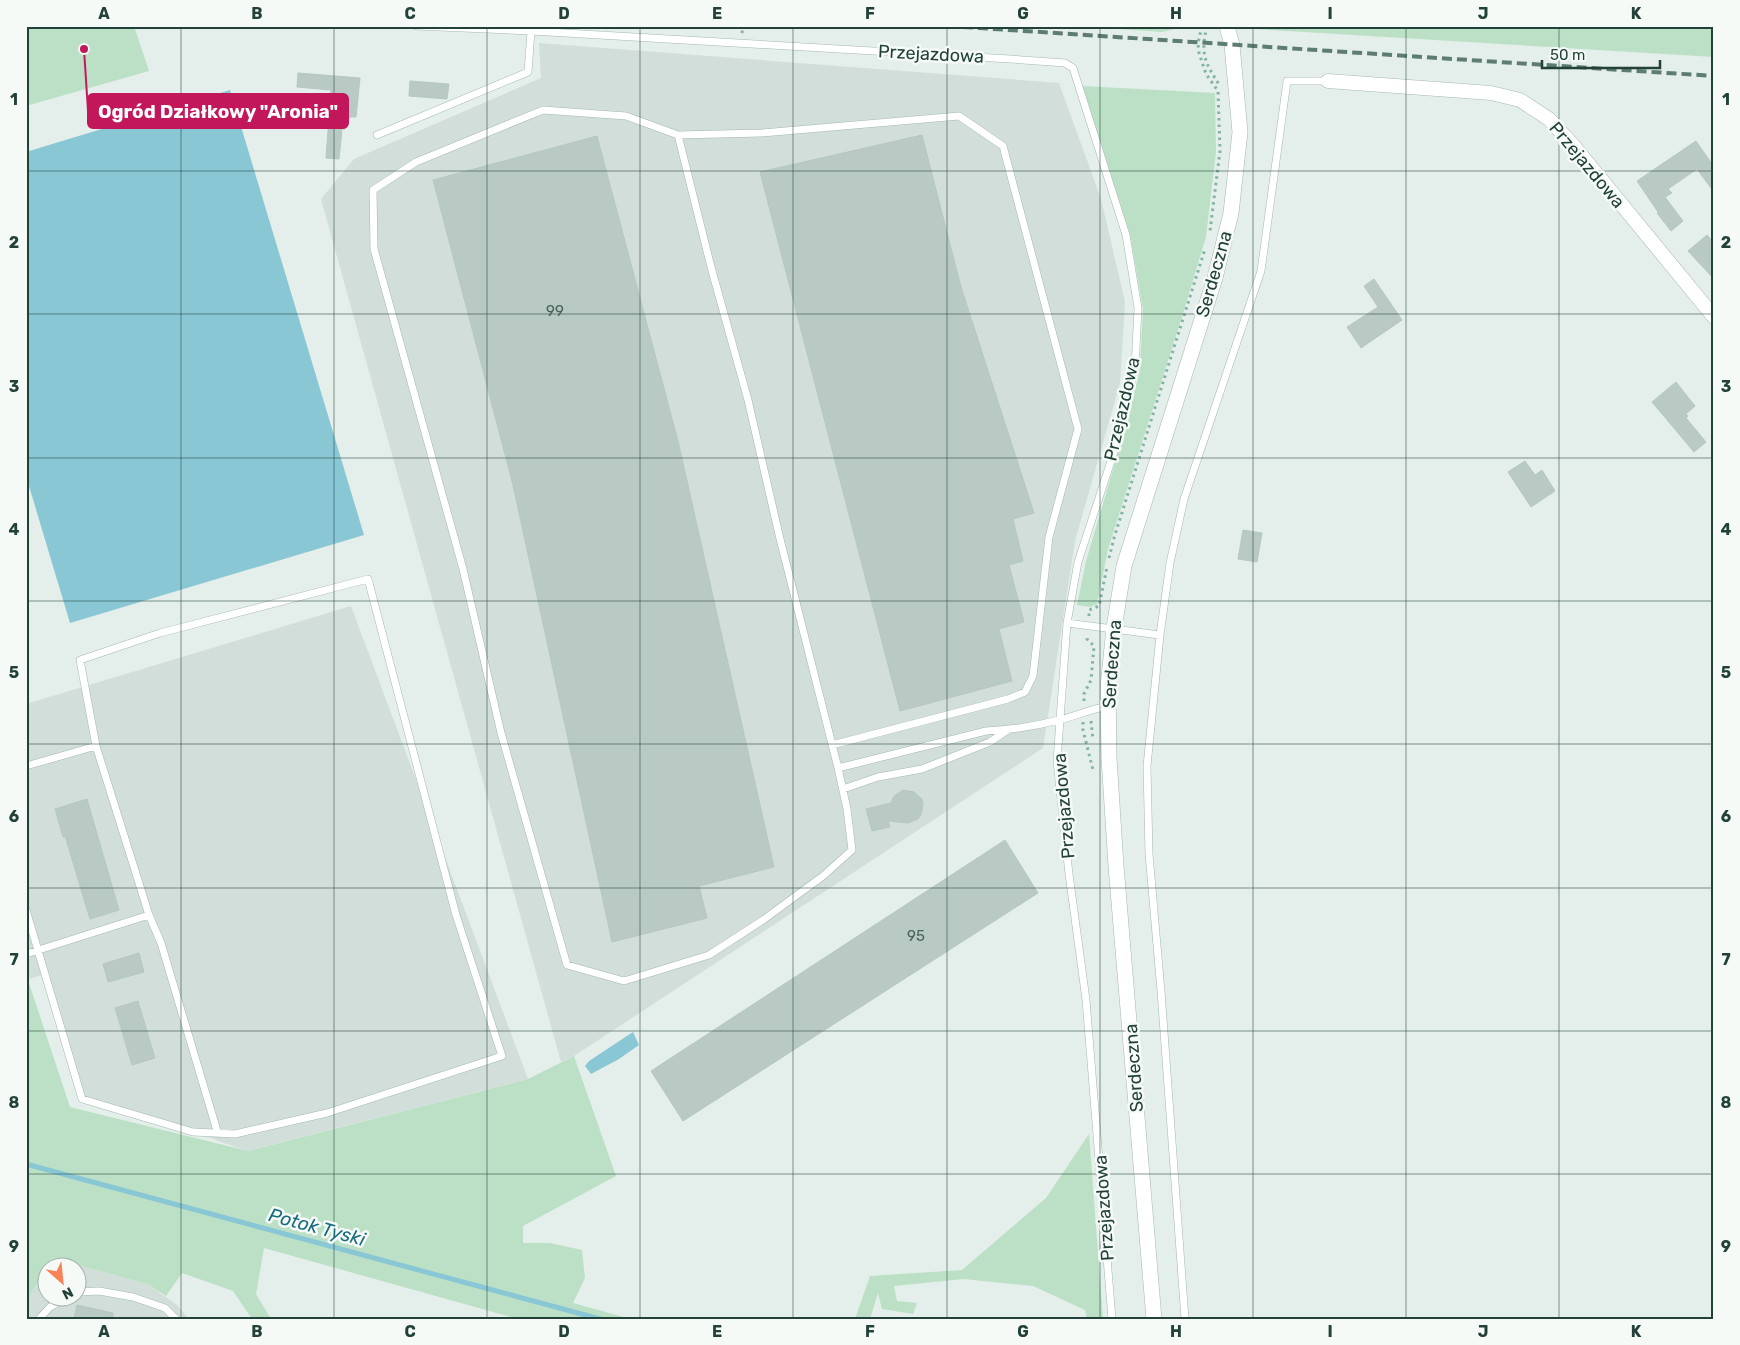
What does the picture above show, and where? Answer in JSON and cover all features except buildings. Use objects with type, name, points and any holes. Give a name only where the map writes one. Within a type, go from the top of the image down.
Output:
[{"type":"street","name":"Serdeczna","points":[[1154,1319],[1116,866],[1109,758],[1108,687],[1114,628],[1124,566],[1215,278],[1231,213],[1240,132],[1232,45],[1227,26]]},
{"type":"street","name":"Przejazdowa","points":[[1328,81],[1491,93],[1520,100],[1549,119],[1572,144],[1714,317]]},
{"type":"lane","name":"Przejazdowa","points":[[416,26],[531,31],[1065,63],[1073,68],[1126,235],[1138,308],[1134,368],[1114,452],[1078,562],[1068,623],[1057,761],[1086,1000],[1112,1319]]},
{"type":"lane","points":[[377,135],[528,72],[531,31]]},
{"type":"lane","points":[[1185,1319],[1149,844],[1146,766],[1160,635],[1170,562],[1184,499],[1261,271],[1287,81],[1328,81]]},
{"type":"lane","points":[[678,135],[711,268],[748,400],[780,539],[838,768],[852,850],[824,876],[709,955],[624,980],[567,965],[501,733],[463,569],[374,249],[373,190],[416,162],[543,110],[626,116],[678,135],[762,133],[959,116],[1003,146],[1078,429],[1049,537],[1034,676],[1025,692],[1008,699],[832,744]]},
{"type":"lane","points":[[26,910],[82,1099],[193,1132],[218,1134],[235,1134],[327,1114],[502,1056],[456,915],[368,579],[160,633],[80,660],[96,746],[149,915],[160,943],[218,1134]]},
{"type":"lane","points":[[1068,623],[1160,635]]},
{"type":"lane","points":[[838,768],[986,731],[1007,730],[1060,720],[1088,710],[1108,706]]},
{"type":"lane","points":[[843,789],[878,777],[922,769],[990,742],[1007,730]]},
{"type":"lane","points":[[26,766],[96,746]]},
{"type":"lane","points":[[26,954],[149,915]]},
{"type":"lane","points":[[88,1292],[99,1291],[133,1297],[165,1308],[176,1319]]},
{"type":"lane","points":[[39,1319],[49,1308]]},
{"type":"path","points":[[1202,26],[1198,42],[1199,53],[1206,74],[1218,91],[1220,151],[1211,237],[1224,156],[1222,89],[1205,59],[1203,43],[1207,26]]},
{"type":"path","points":[[1093,742],[1084,694],[1091,680],[1094,646],[1087,639],[1089,610],[1099,606],[1114,538],[1208,246],[1188,321]]},
{"type":"path","points":[[1124,522],[1176,358]]},
{"type":"path","points":[[1094,776],[1083,730],[1091,690],[1095,682],[1098,644],[1095,639],[1097,611],[1103,609],[1108,589]]},
{"type":"shaded area","points":[[539,43],[1059,83],[1101,199],[1125,302],[1120,383],[1075,541],[1043,748],[574,1056],[561,1062],[321,199],[354,159],[541,78]]},
{"type":"shaded area","points":[[351,606],[528,1079],[247,1151],[193,1132],[82,1099],[45,974],[26,980],[26,704]]},
{"type":"shaded area","points":[[88,1268],[147,1284],[177,1305],[189,1319],[26,1319],[26,1302],[38,1282],[38,1308],[88,1308]]},
{"type":"green space","points":[[26,26],[134,26],[149,71],[26,106]]},
{"type":"green space","points":[[1075,26],[1188,26],[1162,32]]},
{"type":"green space","points":[[1238,26],[1714,26],[1714,57],[1238,28]]},
{"type":"green space","points":[[1082,86],[1215,93],[1216,152],[1206,237],[1108,549],[1097,604],[1090,607],[1077,605],[1086,561],[1140,370],[1143,309],[1130,234]]},
{"type":"green space","points":[[26,980],[28,980],[70,1107],[248,1151],[528,1079],[574,1056],[616,1176],[523,1226],[523,1243],[550,1243],[582,1250],[585,1278],[573,1303],[631,1319],[518,1319],[264,1248],[256,1294],[271,1319],[252,1319],[233,1291],[182,1273],[166,1296],[147,1284],[88,1268],[88,1258],[38,1258],[38,1282],[26,1302]]},
{"type":"green space","points":[[1089,1134],[1103,1319],[1087,1319],[1085,1310],[1033,1286],[963,1279],[894,1286],[897,1301],[917,1303],[913,1314],[882,1309],[878,1293],[870,1319],[855,1319],[870,1276],[962,1270],[1046,1198]]},
{"type":"water","points":[[230,90],[364,535],[70,623],[26,476],[26,152]]},
{"type":"water","points":[[633,1032],[639,1045],[619,1059],[591,1074],[585,1066],[589,1061]]},
{"type":"waterway","name":"Potok Tyski","points":[[26,1164],[600,1319]]},
{"type":"railway","points":[[948,26],[1714,76]]},
{"type":"place","name":"Ogród Działkowy \"Aronia\"","points":[[84,49]]}]
